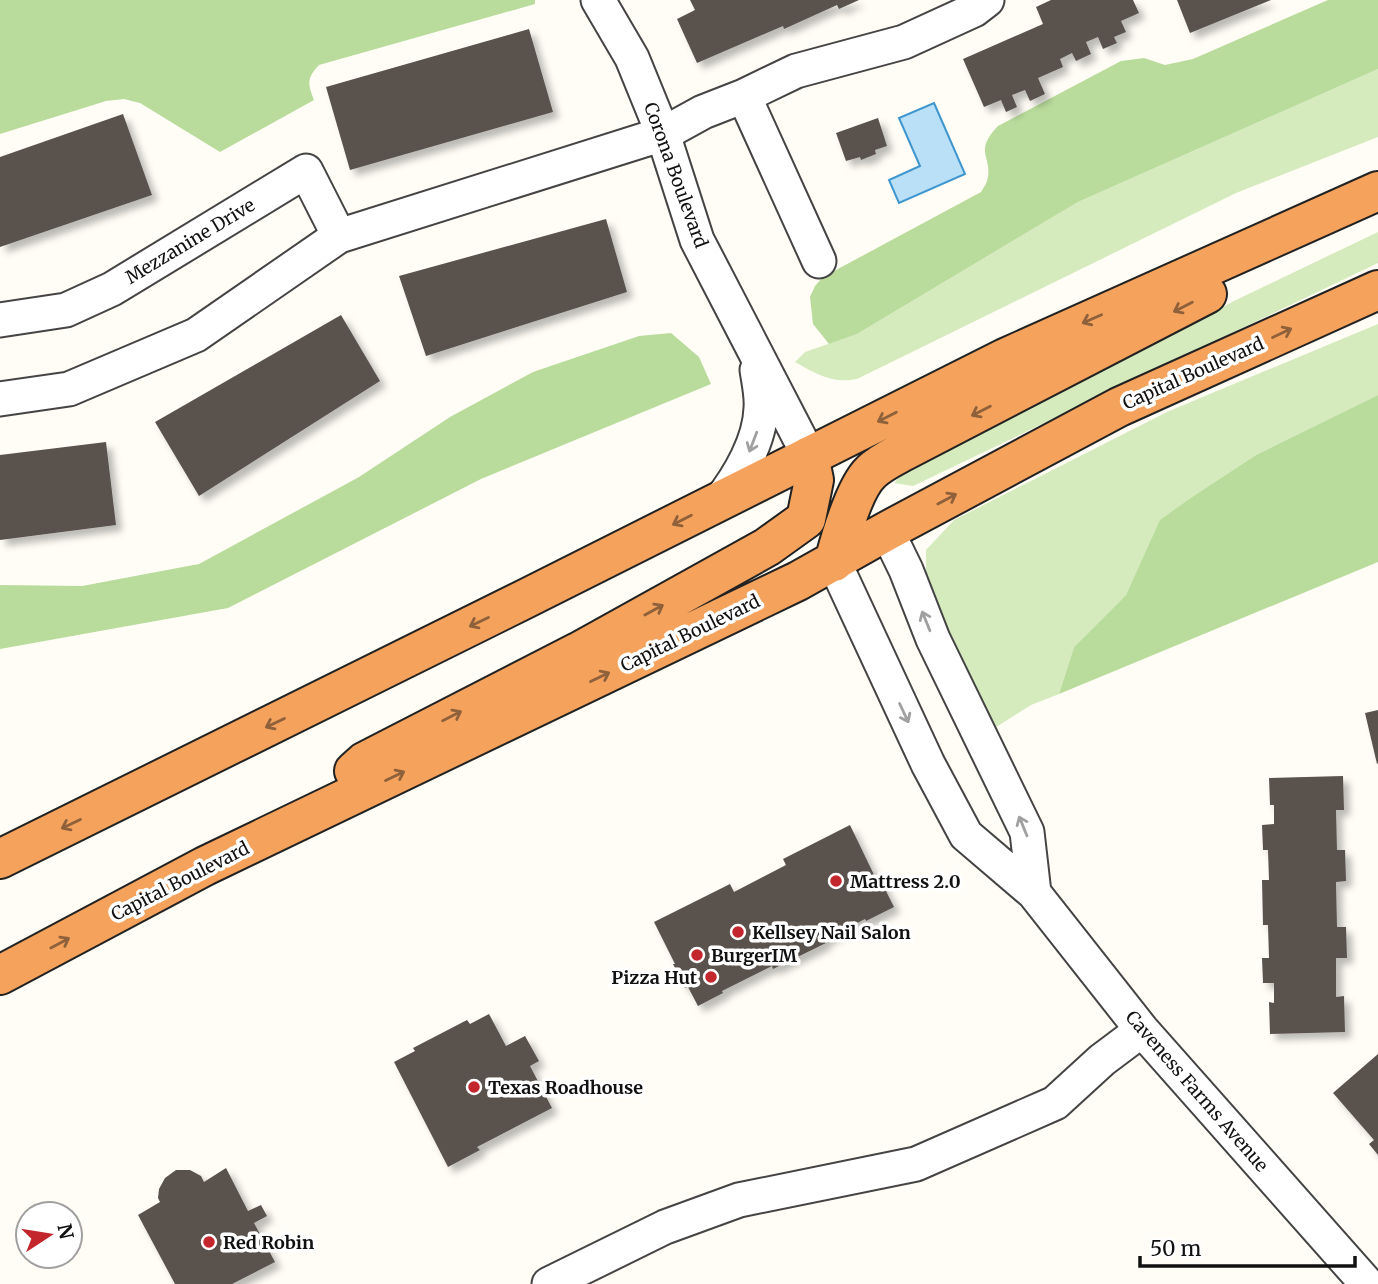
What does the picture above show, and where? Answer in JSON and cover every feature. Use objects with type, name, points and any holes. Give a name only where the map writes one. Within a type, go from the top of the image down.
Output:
[{"type":"highway","points":[[0,859],[1004,358],[1378,191]]},
{"type":"highway","points":[[834,562],[859,491],[870,472],[892,458],[1200,297],[1378,216]]},
{"type":"highway","name":"Capital Boulevard","points":[[0,975],[205,866],[786,587],[1119,407],[1378,290]]},
{"type":"highway","points":[[296,823],[364,762],[578,652],[767,547],[806,519],[814,480],[809,456]]},
{"type":"street","name":"Corona Boulevard","points":[[598,0],[632,58],[663,134],[697,240],[809,456]]},
{"type":"street","points":[[0,399],[69,389],[196,335],[339,236],[663,134],[703,112],[796,71],[904,42],[974,10],[987,0]]},
{"type":"street","points":[[744,96],[819,261]]},
{"type":"street","name":"Mezzanine Drive","points":[[0,320],[66,310],[112,289],[306,171],[339,236]]},
{"type":"street","name":"Corona Boulevard","points":[[719,502],[740,472],[760,420],[761,400],[755,351]]},
{"type":"street","points":[[887,531],[906,570],[933,639],[1027,832],[1034,893]]},
{"type":"street","name":"Caveness Farms Avenue","points":[[834,562],[928,764],[966,835],[1034,893],[1142,1030],[1367,1284]]},
{"type":"street","points":[[549,1284],[665,1227],[739,1200],[916,1164],[1055,1103],[1102,1060],[1142,1030]]},
{"type":"green space","points":[[0,0],[535,0],[535,4],[319,65],[309,82],[314,100],[220,152],[140,103],[124,99],[106,101],[0,134]]},
{"type":"green space","points":[[1328,0],[1378,0],[1378,69],[1078,202],[857,334],[829,344],[813,324],[810,297],[823,277],[981,192],[987,182],[988,173],[986,143],[998,126],[1121,61],[1144,58],[1165,65],[1193,59]]},
{"type":"green space","points":[[1378,69],[1378,137],[1236,193],[857,379],[832,379],[795,362],[805,352],[857,334],[1078,202]]},
{"type":"green space","points":[[1378,232],[1378,263],[913,486],[894,483],[907,469],[1236,300]]},
{"type":"green space","points":[[1378,324],[1378,395],[1256,455],[1161,520],[1126,595],[1074,647],[1059,694],[1031,705],[993,729],[926,582],[926,550],[954,520],[1169,411]]},
{"type":"green space","points":[[671,333],[699,357],[711,384],[481,479],[228,608],[0,649],[0,585],[82,586],[199,564],[359,477],[450,417],[533,372],[639,336]]},
{"type":"green space","points":[[1378,395],[1378,562],[1059,694],[1074,647],[1126,595],[1160,520],[1256,455]]},
{"type":"water","points":[[934,103],[965,174],[899,203],[889,180],[920,166],[899,118]]},
{"type":"building","points":[[690,0],[859,0],[839,9],[837,5],[784,29],[783,26],[697,63],[677,19],[695,10]]},
{"type":"building","points":[[1051,0],[1133,0],[1139,13],[1121,21],[1126,32],[1114,37],[1117,43],[1103,49],[1098,37],[1086,42],[1091,54],[1076,61],[1072,53],[1060,59],[1063,67],[1038,78],[1045,94],[1030,101],[1025,90],[1012,95],[1017,107],[1006,112],[1001,100],[984,107],[963,59],[1043,24],[1036,7]]},
{"type":"building","points":[[1177,0],[1271,0],[1190,33]]},
{"type":"building","points":[[529,29],[553,112],[350,170],[326,87]]},
{"type":"building","points":[[123,114],[152,195],[0,247],[0,157]]},
{"type":"building","points":[[878,118],[887,146],[875,150],[876,154],[861,160],[860,157],[846,161],[836,133]]},
{"type":"building","points":[[606,219],[627,292],[426,356],[399,276]]},
{"type":"building","points":[[341,315],[380,381],[199,496],[155,422]]},
{"type":"building","points":[[106,442],[116,525],[0,540],[0,455]]},
{"type":"building","points":[[1378,710],[1378,763],[1377,764],[1365,713]]},
{"type":"building","points":[[1343,776],[1344,810],[1336,810],[1337,850],[1345,850],[1346,881],[1336,882],[1337,927],[1346,927],[1347,958],[1336,958],[1336,997],[1344,996],[1345,1032],[1270,1034],[1269,1002],[1274,1003],[1274,983],[1263,983],[1262,958],[1269,958],[1268,925],[1263,925],[1262,880],[1269,880],[1268,850],[1263,850],[1262,825],[1274,824],[1269,778]]},
{"type":"building","points":[[850,825],[877,881],[880,879],[894,907],[824,940],[826,943],[773,969],[772,966],[722,991],[723,993],[698,1006],[688,987],[685,988],[654,922],[730,884],[734,892],[786,865],[783,859]]},
{"type":"building","name":"Texas Roadhouse","points":[[489,1014],[506,1046],[525,1036],[539,1061],[530,1066],[552,1108],[477,1147],[480,1150],[448,1167],[394,1062],[415,1051],[413,1048],[467,1020],[470,1024]]},
{"type":"building","points":[[1378,1054],[1378,1155],[1369,1144],[1374,1140],[1333,1093]]},
{"type":"building","name":"Red Robin","points":[[226,1168],[248,1211],[261,1205],[267,1216],[254,1223],[275,1262],[232,1284],[175,1284],[138,1215],[160,1202],[159,1189],[165,1178],[176,1170],[190,1170],[201,1176],[204,1182]]},
{"type":"place","name":"Mattress 2.0","points":[[836,881]]},
{"type":"place","name":"Kellsey Nail Salon","points":[[738,932]]},
{"type":"place","name":"BurgerIM","points":[[697,955]]},
{"type":"place","name":"Pizza Hut","points":[[711,977]]},
{"type":"place","name":"Texas Roadhouse","points":[[474,1087]]},
{"type":"place","name":"Red Robin","points":[[209,1242]]}]
